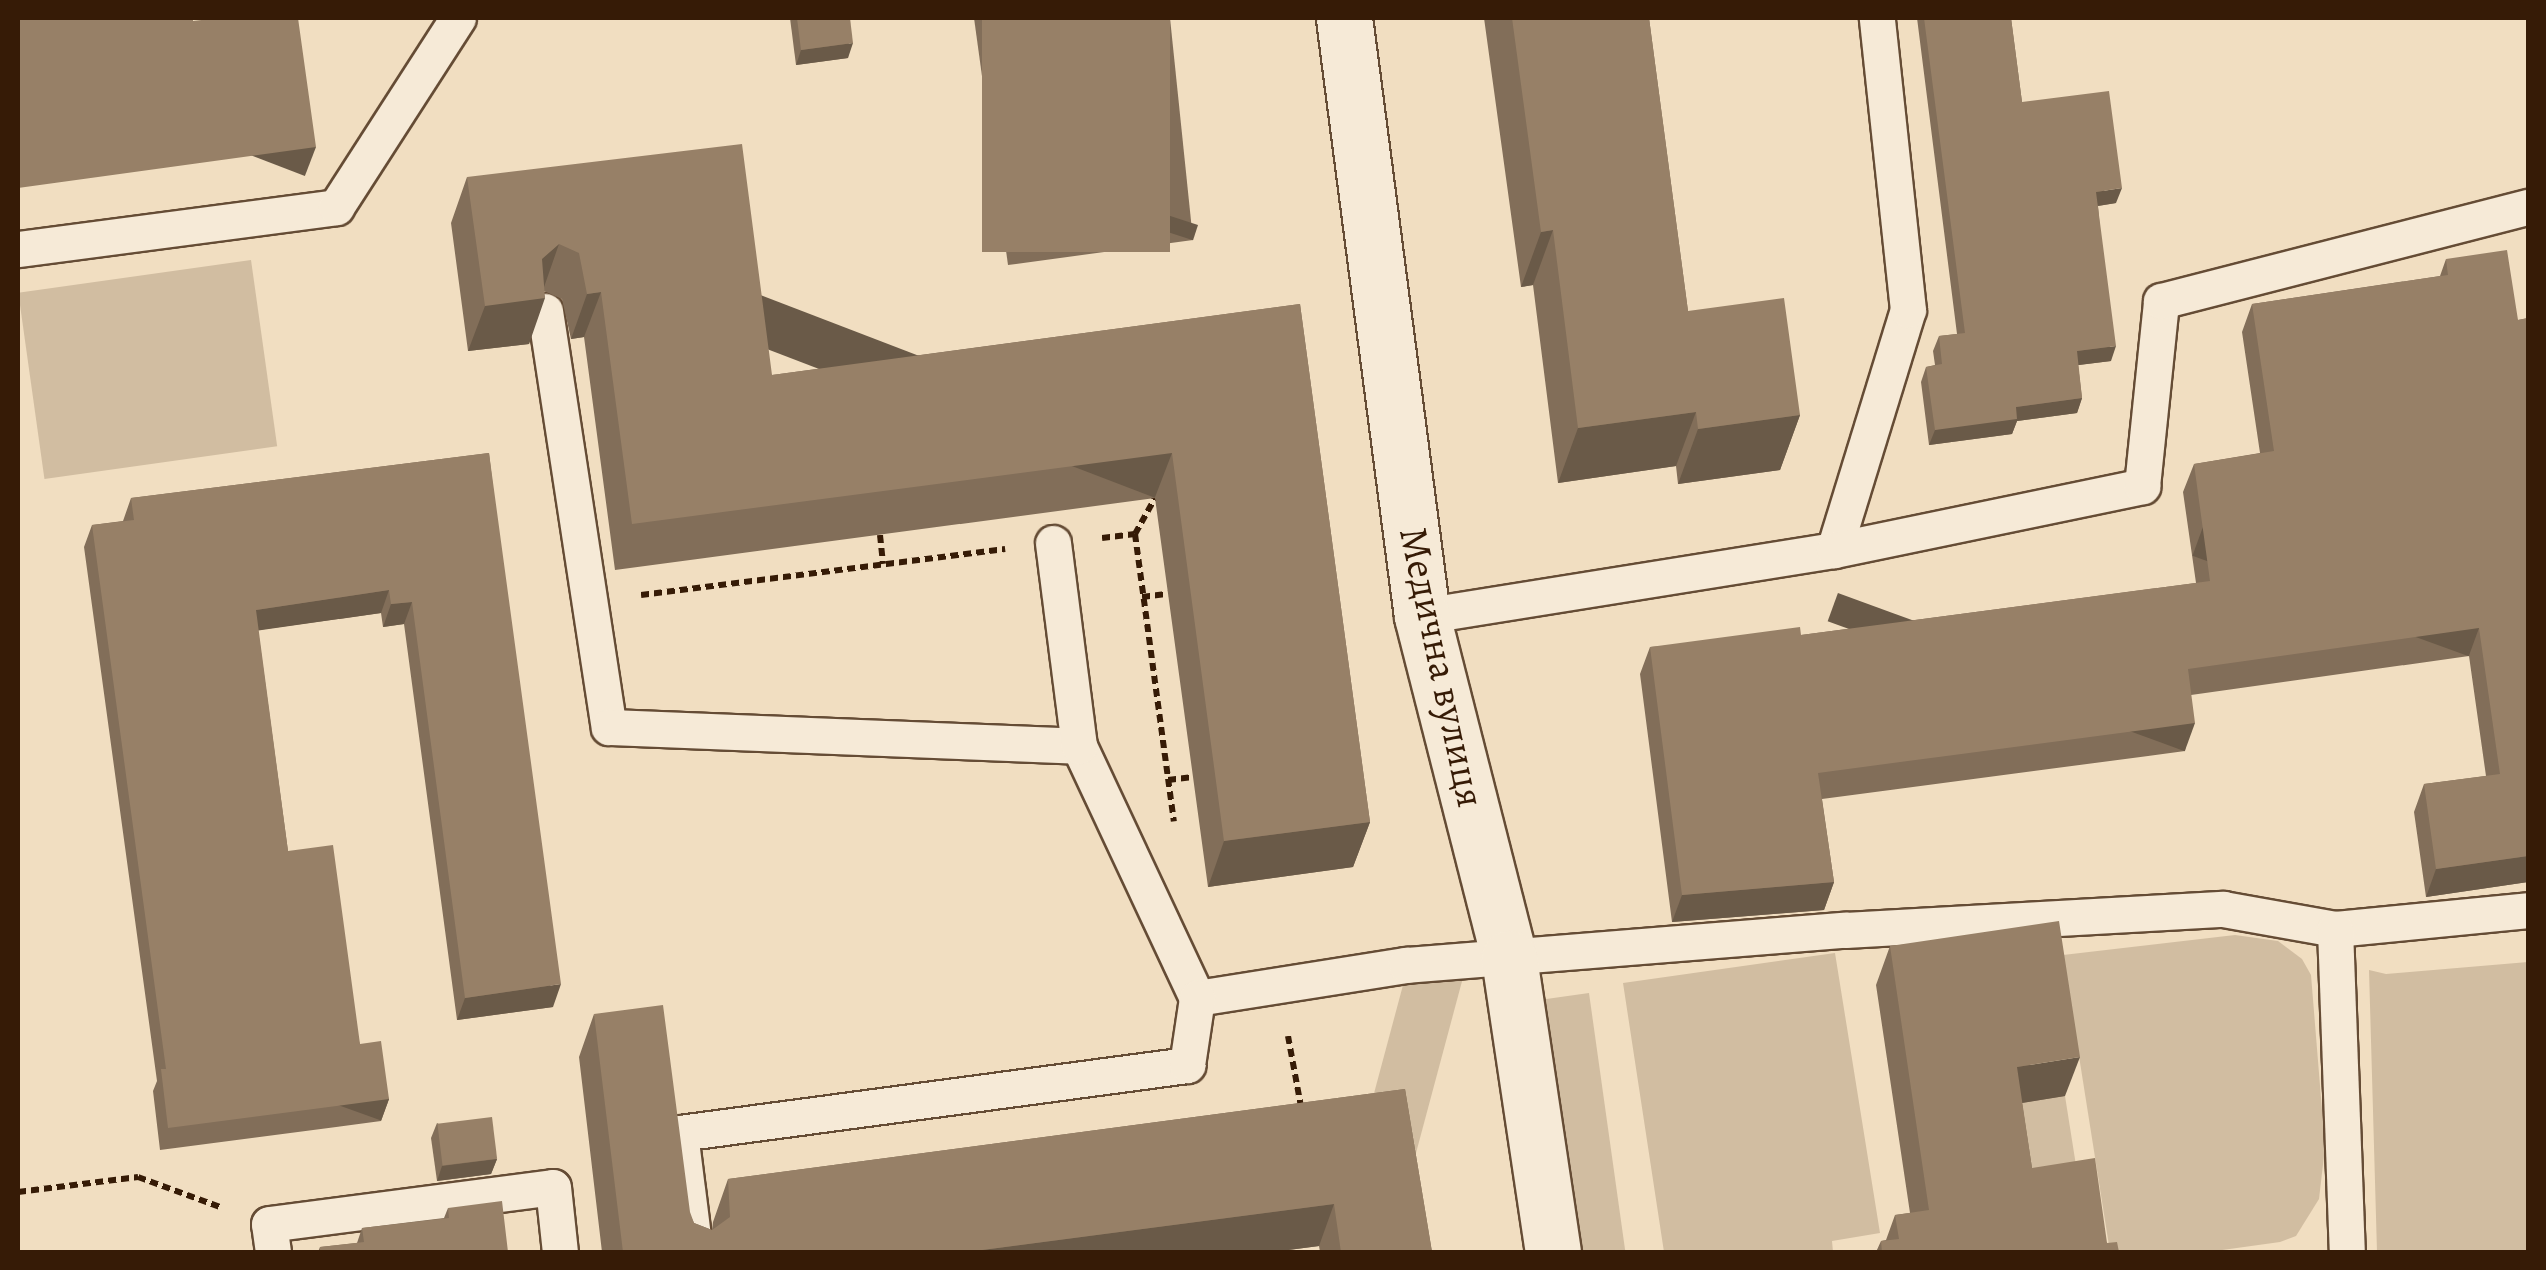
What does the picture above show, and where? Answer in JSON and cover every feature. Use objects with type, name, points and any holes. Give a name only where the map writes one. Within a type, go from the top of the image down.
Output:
[{"type":"street","name":"Медична вулиця","points":[[1344,18],[1422,616],[1509,958],[1553,1252]]},
{"type":"lane","points":[[18,249],[336,207],[458,18]]},
{"type":"lane","points":[[1834,550],[1908,310],[1877,18]]},
{"type":"lane","points":[[1422,616],[1834,550],[2142,486],[2161,301],[2528,207]]},
{"type":"lane","points":[[545,311],[609,727],[1080,746]]},
{"type":"lane","points":[[695,1252],[680,1133],[1186,1065],[1198,998],[1080,746],[1053,543]]},
{"type":"lane","points":[[1198,998],[1406,965],[2223,908],[2335,929],[2528,910]]},
{"type":"lane","points":[[2335,929],[2348,1252]]},
{"type":"lane","points":[[271,1238],[553,1187],[560,1252]]},
{"type":"path","points":[[1156,498],[1135,534],[1176,840]]},
{"type":"path","points":[[590,602],[1135,534]]},
{"type":"path","points":[[880,535],[884,564]]},
{"type":"path","points":[[1142,597],[1168,594]]},
{"type":"path","points":[[1168,780],[1193,777]]},
{"type":"path","points":[[1279,988],[1304,1123]]},
{"type":"path","points":[[18,1192],[138,1178],[271,1238]]},
{"type":"shaded area","points":[[251,260],[277,446],[44,479],[18,293]]},
{"type":"shaded area","points":[[2235,935],[2278,941],[2302,959],[2311,975],[2325,1147],[2319,1199],[2296,1236],[2280,1242],[2208,1252],[2110,1252],[2063,955]]},
{"type":"shaded area","points":[[1835,953],[1880,1233],[1832,1241],[1833,1252],[1664,1252],[1623,983]]},
{"type":"shaded area","points":[[1410,959],[1464,973],[1401,1209],[1347,1195]]},
{"type":"shaded area","points":[[2528,962],[2528,1252],[2377,1252],[2369,970],[2386,974]]},
{"type":"shaded area","points":[[1589,993],[1625,1252],[1573,1252],[1538,1000]]},
{"type":"shaded area","points":[[2065,1096],[2081,1197],[2019,1207],[2003,1106]]},
{"type":"building","points":[[18,18],[298,18],[316,147],[18,188]]},
{"type":"building","points":[[797,18],[850,18],[853,43],[801,50]]},
{"type":"building","points":[[982,18],[1170,18],[1170,252],[982,252]]},
{"type":"building","points":[[1512,18],[1649,18],[1688,311],[1784,298],[1800,415],[1698,429],[1696,412],[1578,428],[1553,230],[1541,232]]},
{"type":"building","points":[[1924,18],[2011,18],[2022,102],[2109,91],[2122,188],[2096,192],[2116,346],[2077,351],[2082,398],[2016,407],[2017,419],[1935,430],[1926,367],[1942,364],[1939,336],[1965,333]]},
{"type":"building","points":[[742,144],[772,375],[1300,304],[1370,822],[1224,841],[1172,453],[632,524],[601,292],[587,294],[579,253],[559,244],[542,259],[545,298],[485,306],[467,177]]},
{"type":"building","points":[[2507,250],[2518,320],[2528,318],[2528,856],[2436,869],[2424,784],[2500,774],[2479,628],[2188,669],[2195,723],[1818,773],[1834,882],[1682,895],[1650,647],[1800,627],[1801,635],[2210,581],[2194,464],[2274,451],[2252,304],[2448,275],[2446,259]]},
{"type":"building","points":[[489,453],[561,984],[465,998],[412,602],[391,604],[389,590],[256,610],[288,851],[333,845],[360,1044],[381,1041],[389,1099],[168,1128],[161,1069],[166,1069],[92,525],[134,520],[131,498]]},
{"type":"building","points":[[2059,921],[2080,1057],[2017,1067],[2032,1168],[2095,1158],[2107,1243],[2117,1242],[2119,1252],[1882,1252],[1881,1241],[1899,1239],[1895,1215],[1929,1210],[1890,946]]},
{"type":"building","points":[[663,1005],[690,1212],[694,1223],[712,1230],[730,1217],[728,1179],[1405,1089],[1432,1252],[1341,1252],[1334,1204],[967,1252],[623,1252],[594,1014]]},
{"type":"building","points":[[492,1117],[497,1159],[443,1165],[437,1124]]},
{"type":"building","points":[[502,1201],[508,1252],[320,1252],[320,1247],[364,1242],[362,1228],[449,1218],[448,1208]]}]
